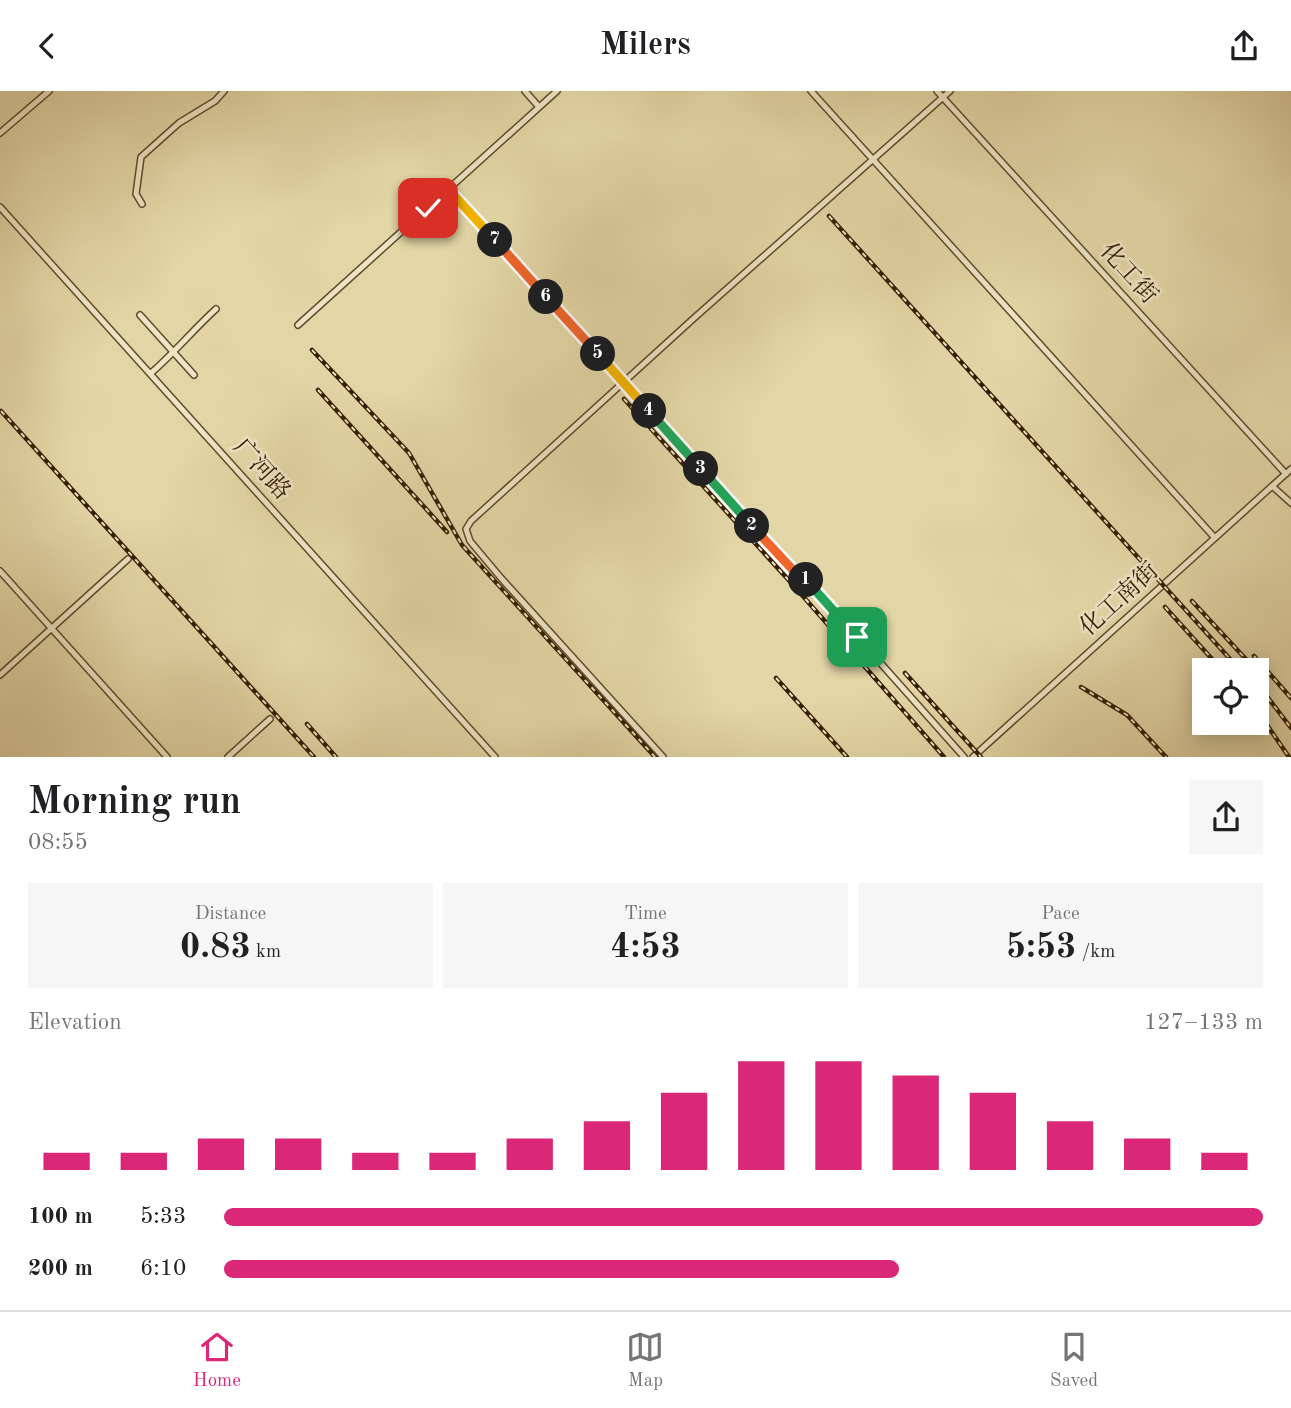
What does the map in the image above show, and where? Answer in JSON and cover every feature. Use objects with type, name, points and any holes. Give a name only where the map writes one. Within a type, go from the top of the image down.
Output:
[{"type":"street","points":[[0,133],[49,91]]},
{"type":"street","points":[[142,204],[136,194],[141,157],[179,123],[215,101],[224,91]]},
{"type":"street","points":[[525,91],[539,107]]},
{"type":"street","points":[[298,325],[557,91]]},
{"type":"street","points":[[811,91],[1215,538]]},
{"type":"street","name":"化工街","points":[[937,91],[1288,471]]},
{"type":"street","points":[[663,757],[510,588],[465,532],[471,521],[623,382],[950,91]]},
{"type":"street","points":[[448,189],[752,527],[792,569],[804,577],[964,757]]},
{"type":"street","name":"广河路","points":[[0,207],[495,757]]},
{"type":"street","points":[[151,373],[216,309]]},
{"type":"street","points":[[140,315],[194,375]]},
{"type":"street","name":"化工南街","points":[[972,757],[1288,471]]},
{"type":"street","points":[[1272,486],[1291,503]]},
{"type":"street","points":[[0,675],[128,559]]},
{"type":"street","points":[[0,571],[167,757]]},
{"type":"street","points":[[228,757],[270,719]]},
{"type":"railway","points":[[829,216],[1229,658]]},
{"type":"railway","points":[[312,350],[409,453],[462,545],[655,757]]},
{"type":"railway","points":[[318,390],[447,532]]},
{"type":"railway","points":[[624,399],[794,586],[944,757]]},
{"type":"railway","points":[[1,411],[314,757]]},
{"type":"railway","points":[[1192,601],[1245,658]]},
{"type":"railway","points":[[1165,607],[1211,658]]},
{"type":"railway","points":[[1254,656],[1291,698]]},
{"type":"railway","points":[[905,673],[981,757]]},
{"type":"railway","points":[[776,678],[847,757]]},
{"type":"railway","points":[[1081,687],[1127,715],[1166,757]]},
{"type":"railway","points":[[1269,699],[1291,728]]},
{"type":"railway","points":[[307,724],[336,757]]},
{"type":"railway","points":[[1269,728],[1289,757]]},
{"type":"route","points":[[428,208],[448,189],[752,527],[792,569],[804,577],[857,637]]}]
